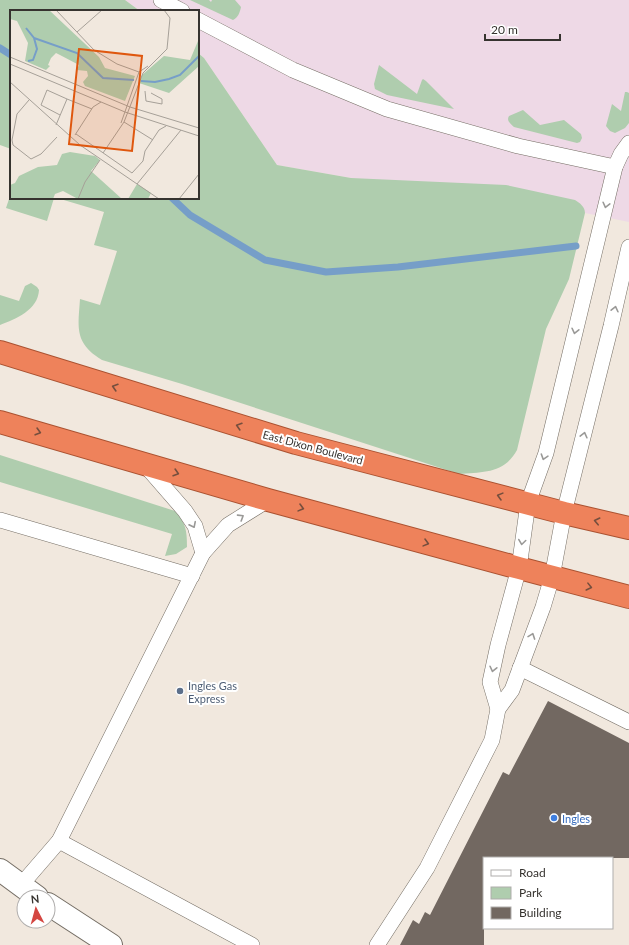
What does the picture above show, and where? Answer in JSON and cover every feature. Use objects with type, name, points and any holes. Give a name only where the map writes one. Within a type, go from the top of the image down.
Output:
[{"type":"highway","name":"East Dixon Boulevard","points":[[0,352],[296,443],[528,504],[629,528]]},
{"type":"highway","points":[[0,422],[143,462],[268,500],[629,597]]},
{"type":"main road","points":[[0,870],[26,889]]},
{"type":"main road","points":[[56,909],[111,945]]},
{"type":"lane","points":[[161,0],[180,10]]},
{"type":"lane","points":[[199,21],[293,70],[387,109],[518,146],[615,167]]},
{"type":"lane","points":[[498,709],[490,682],[498,645],[519,568],[528,504],[546,453],[615,167],[621,154],[629,143]]},
{"type":"lane","points":[[377,945],[427,868],[492,740],[498,709],[512,690],[543,607],[552,577],[564,513],[611,326],[629,247]]},
{"type":"lane","points":[[143,462],[185,511],[195,526],[202,553]]},
{"type":"lane","points":[[30,889],[60,841],[192,576],[202,553],[228,525],[268,500]]},
{"type":"lane","points":[[0,520],[192,576]]},
{"type":"lane","points":[[520,668],[629,722]]},
{"type":"lane","points":[[60,841],[252,945]]},
{"type":"shaded area","points":[[125,0],[629,0],[629,222],[585,213],[585,211],[351,178],[277,165],[204,58],[199,54],[199,10],[139,10]]},
{"type":"green space","points":[[0,0],[125,0],[139,10],[10,10],[10,149],[0,145]]},
{"type":"green space","points":[[190,0],[209,0],[211,2],[212,0],[235,0],[241,7],[239,13],[233,20]]},
{"type":"green space","points":[[199,54],[204,58],[277,165],[351,178],[506,185],[575,200],[583,207],[585,213],[569,279],[546,329],[517,450],[506,464],[499,468],[484,472],[459,474],[182,384],[102,360],[93,354],[82,341],[80,334],[80,299],[100,305],[117,251],[94,245],[104,212],[60,199],[199,199]]},
{"type":"green space","points":[[379,65],[417,94],[423,79],[454,109],[387,95],[375,89],[374,84]]},
{"type":"green space","points":[[625,92],[629,93],[629,123],[625,128],[615,133],[610,131],[606,126],[612,104],[621,111]]},
{"type":"green space","points":[[523,110],[540,125],[564,120],[581,134],[582,138],[580,142],[577,143],[514,127],[508,121],[509,116]]},
{"type":"green space","points":[[10,196],[10,199],[54,199],[47,221],[6,208]]},
{"type":"green space","points":[[31,283],[39,290],[35,303],[19,317],[0,325],[0,295],[19,301],[25,286]]},
{"type":"green space","points":[[0,455],[175,511],[182,519],[185,528],[187,547],[176,554],[165,556],[172,534],[0,482]]},
{"type":"building","name":"Ingles","points":[[548,701],[629,743],[629,858],[483,857],[484,945],[400,945],[413,920],[419,924],[425,912],[430,915],[503,772],[509,775]]},
{"type":"waterway","points":[[0,48],[10,54]]},
{"type":"waterway","points":[[173,199],[190,215],[265,260],[326,272],[398,267],[576,246]]},
{"type":"place","name":"Ingles Gas Express","points":[[180,691]]},
{"type":"place","name":"Ingles","points":[[554,818]]}]
